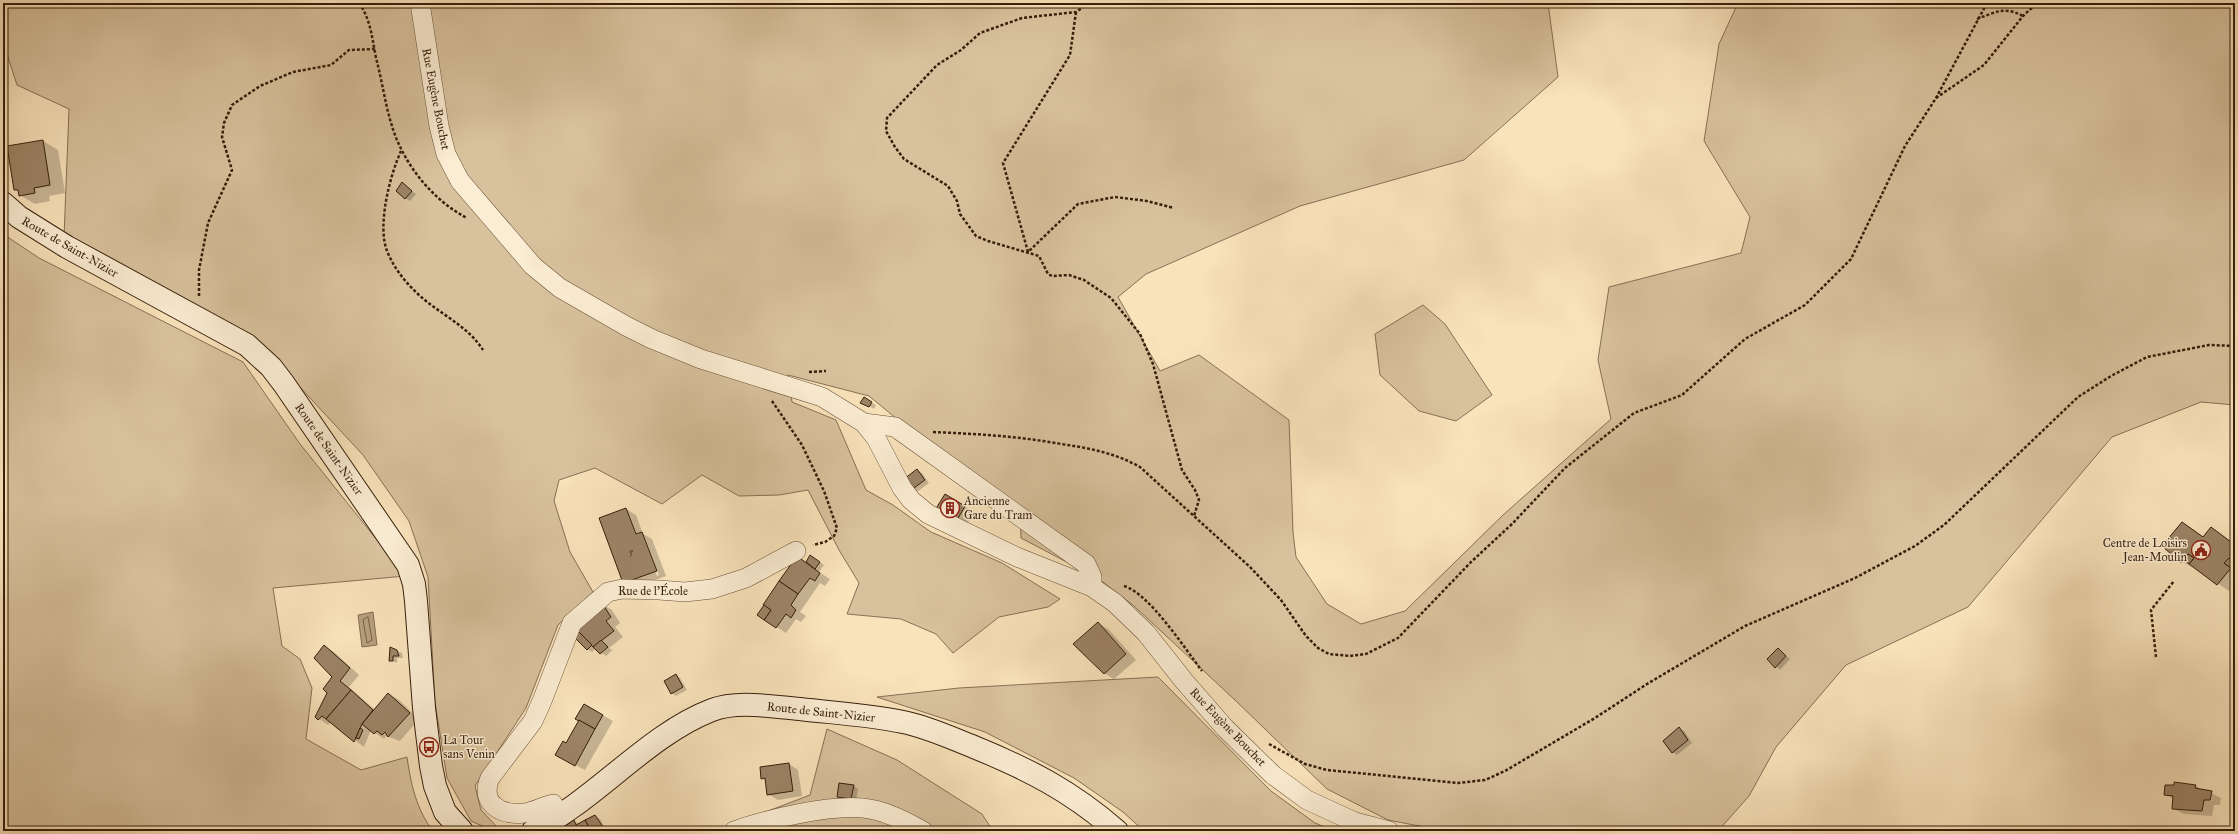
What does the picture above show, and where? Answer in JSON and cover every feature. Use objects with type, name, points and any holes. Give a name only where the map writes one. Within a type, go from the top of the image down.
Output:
[{"type":"main road","name":"Route de Saint-Nizier","points":[[3,203],[19,217],[67,247],[248,345],[271,367],[408,565],[416,595],[424,708],[434,779],[445,812],[462,831]]},
{"type":"main road","name":"Route de Saint-Nizier","points":[[533,831],[560,815],[669,734],[698,716],[728,706],[765,706],[880,718],[904,722],[933,731],[1015,764],[1046,780],[1077,798],[1117,831]]},
{"type":"street","name":"Rue Eugène Bouchet","points":[[420,3],[439,126],[446,154],[460,181],[513,245],[533,266],[560,288],[626,326],[701,359],[822,397],[864,423],[876,438],[902,488],[910,500],[928,514],[1017,557],[1092,587],[1115,603],[1146,633],[1184,681],[1225,728],[1273,775],[1307,800],[1355,822],[1390,831]]},
{"type":"street","points":[[864,423],[895,427],[903,432],[1086,564],[1092,578],[1092,587]]},
{"type":"street","name":"Rue de l'École","points":[[560,815],[553,804],[523,813],[509,812],[498,809],[488,799],[486,787],[490,778],[532,721],[542,701],[572,623],[608,592],[636,589],[685,592],[712,589],[746,578],[796,551]]},
{"type":"street","points":[[734,831],[791,815],[864,808],[901,819],[923,831]]},
{"type":"path","points":[[359,3],[371,27],[392,126],[402,150],[414,170],[431,191],[455,212],[468,219]]},
{"type":"path","points":[[1089,3],[1076,12],[1022,18],[980,33],[961,50],[937,65],[887,118],[886,131],[904,159],[948,186],[955,197],[964,220],[976,236],[994,243],[1039,256],[1048,274],[1052,276],[1070,275],[1099,289],[1111,298],[1140,334],[1153,364],[1182,470],[1196,490],[1199,500],[1194,516]]},
{"type":"path","points":[[903,432],[916,429],[1029,438],[1095,449],[1123,457],[1140,467],[1250,567],[1280,600],[1318,648],[1329,654],[1350,656],[1366,654],[1398,638],[1471,562],[1512,524],[1565,468],[1634,413],[1682,395],[1745,339],[1805,305],[1841,270],[1851,259],[1905,146],[1936,98],[1976,19],[1987,3]]},
{"type":"path","points":[[1936,98],[1984,65],[2023,16],[2037,3]]},
{"type":"path","points":[[1976,19],[2002,10],[2010,10],[2023,16]]},
{"type":"path","points":[[1028,252],[1003,163],[1070,55],[1076,12]]},
{"type":"path","points":[[198,318],[199,270],[208,223],[232,170],[222,137],[224,123],[232,105],[260,86],[293,72],[331,65],[349,50],[375,49]]},
{"type":"path","points":[[402,150],[393,171],[385,214],[386,250],[394,266],[409,285],[475,338],[483,350]]},
{"type":"path","points":[[1028,252],[1078,204],[1115,197],[1147,201],[1174,208]]},
{"type":"path","points":[[1265,740],[1305,764],[1327,770],[1458,783],[1485,780],[1505,771],[1595,718],[1647,684],[1745,626],[1855,578],[1915,546],[1944,525],[2078,398],[2111,376],[2148,357],[2209,345],[2235,346]]},
{"type":"path","points":[[755,375],[802,445],[824,491],[837,528],[834,536],[825,542],[796,551]]},
{"type":"path","points":[[2156,657],[2151,610],[2174,581]]},
{"type":"path","points":[[1122,585],[1132,588],[1154,609],[1205,675]]},
{"type":"shaded area","points":[[3,3],[1548,3],[1558,77],[1464,160],[1300,206],[1146,274],[1118,297],[1160,371],[1199,355],[1289,420],[1293,532],[1296,557],[1327,604],[1361,624],[1405,611],[1503,515],[1611,419],[1598,360],[1609,287],[1741,253],[1750,217],[1704,141],[1719,44],[1738,3],[2235,3],[2235,405],[2201,402],[2112,437],[1968,607],[1846,665],[1776,747],[1749,796],[1718,831],[1445,831],[1388,820],[1327,789],[1236,701],[1134,606],[1099,579],[1021,538],[1020,508],[914,433],[869,396],[788,375],[792,402],[836,420],[866,490],[893,505],[931,532],[1002,563],[1060,599],[1048,607],[999,617],[953,653],[936,634],[901,619],[847,614],[859,583],[839,550],[808,490],[779,495],[739,496],[702,475],[662,504],[595,468],[559,480],[554,501],[570,552],[593,592],[558,625],[526,708],[475,786],[481,810],[499,829],[489,829],[471,821],[447,778],[435,702],[428,577],[409,521],[363,455],[259,343],[64,237],[69,109],[17,85],[4,45]]},
{"type":"shaded area","points":[[3,234],[39,258],[243,362],[300,444],[406,576],[273,588],[282,646],[300,659],[312,688],[306,739],[361,770],[407,757],[410,777],[418,805],[433,831],[3,831]]},
{"type":"shaded area","points":[[1423,305],[1445,324],[1492,395],[1456,421],[1419,411],[1380,375],[1375,334]]},
{"type":"shaded area","points":[[1158,677],[1271,791],[1315,823],[1335,831],[1144,831],[1123,812],[1074,778],[985,732],[877,697],[959,688]]},
{"type":"shaded area","points":[[827,729],[897,760],[982,814],[993,831],[692,831],[721,829],[810,795]]},
{"type":"water","points":[[373,612],[377,645],[362,647],[358,615]]},
{"type":"building","points":[[43,140],[50,185],[34,188],[35,193],[19,196],[18,190],[14,190],[7,146]]},
{"type":"building","points":[[402,182],[412,191],[405,199],[396,191]]},
{"type":"building","points":[[864,397],[872,402],[869,407],[860,403]]},
{"type":"building","points":[[917,469],[925,480],[911,490],[904,479]]},
{"type":"building","name":"Ancienne Gare du Tram","points":[[945,494],[965,506],[956,522],[935,510]]},
{"type":"building","points":[[626,508],[636,534],[642,532],[657,571],[623,583],[599,518]]},
{"type":"building","name":"Centre de Loisirs Jean-Moulin","points":[[2182,522],[2203,537],[2211,527],[2235,545],[2235,562],[2229,558],[2224,563],[2231,568],[2217,585],[2189,564],[2194,558],[2188,554],[2181,563],[2162,546]]},
{"type":"building","points":[[2188,554],[2194,558],[2189,564],[2184,560]]},
{"type":"building","points":[[810,555],[820,562],[815,569],[806,562]]},
{"type":"building","points":[[797,556],[820,573],[815,581],[810,578],[798,594],[779,581]]},
{"type":"building","points":[[2229,558],[2235,562],[2231,568],[2224,563]]},
{"type":"building","points":[[779,581],[798,594],[791,605],[796,610],[791,618],[786,614],[776,628],[764,620],[771,610],[763,605]]},
{"type":"building","points":[[602,603],[611,617],[606,621],[614,631],[593,647],[575,628]]},
{"type":"building","points":[[764,605],[771,610],[764,620],[757,615]]},
{"type":"building","points":[[1098,622],[1126,654],[1104,674],[1073,644]]},
{"type":"building","points":[[579,632],[592,645],[587,650],[574,637]]},
{"type":"building","points":[[601,640],[608,647],[600,654],[593,647]]},
{"type":"building","points":[[324,645],[350,668],[340,681],[351,690],[326,719],[322,716],[318,720],[315,717],[327,693],[323,689],[332,677],[314,658]]},
{"type":"building","points":[[390,647],[397,650],[399,656],[393,656],[393,661],[389,661]]},
{"type":"building","points":[[1778,648],[1786,656],[1775,668],[1767,659]]},
{"type":"building","points":[[676,674],[683,687],[671,694],[664,681]]},
{"type":"building","points":[[351,690],[373,710],[362,724],[354,742],[326,719]]},
{"type":"building","points":[[388,693],[410,713],[388,737],[385,732],[382,735],[377,731],[374,734],[362,724]]},
{"type":"building","points":[[584,704],[603,715],[595,729],[575,719]]},
{"type":"building","points":[[579,720],[595,729],[575,766],[555,755],[563,741],[566,743]]},
{"type":"building","points":[[1679,727],[1688,740],[1672,753],[1663,741]]},
{"type":"building","points":[[360,728],[363,730],[359,739],[356,738]]},
{"type":"building","points":[[789,763],[793,791],[767,795],[765,778],[761,779],[760,767]]},
{"type":"building","points":[[2174,782],[2196,785],[2195,788],[2212,791],[2210,800],[2204,800],[2202,811],[2172,809],[2173,796],[2164,795],[2165,785],[2174,785]]},
{"type":"building","points":[[839,783],[854,785],[851,799],[837,797]]},
{"type":"building","points":[[595,815],[605,831],[591,831],[585,820]]},
{"type":"building","points":[[574,820],[576,825],[585,820],[591,831],[557,831]]},
{"type":"place","name":"Ancienne Gare du Tram","points":[[950,508]]},
{"type":"place","name":"Centre de Loisirs Jean-Moulin","points":[[2201,550]]},
{"type":"place","name":"La Tour sans Venin","points":[[429,747]]}]
